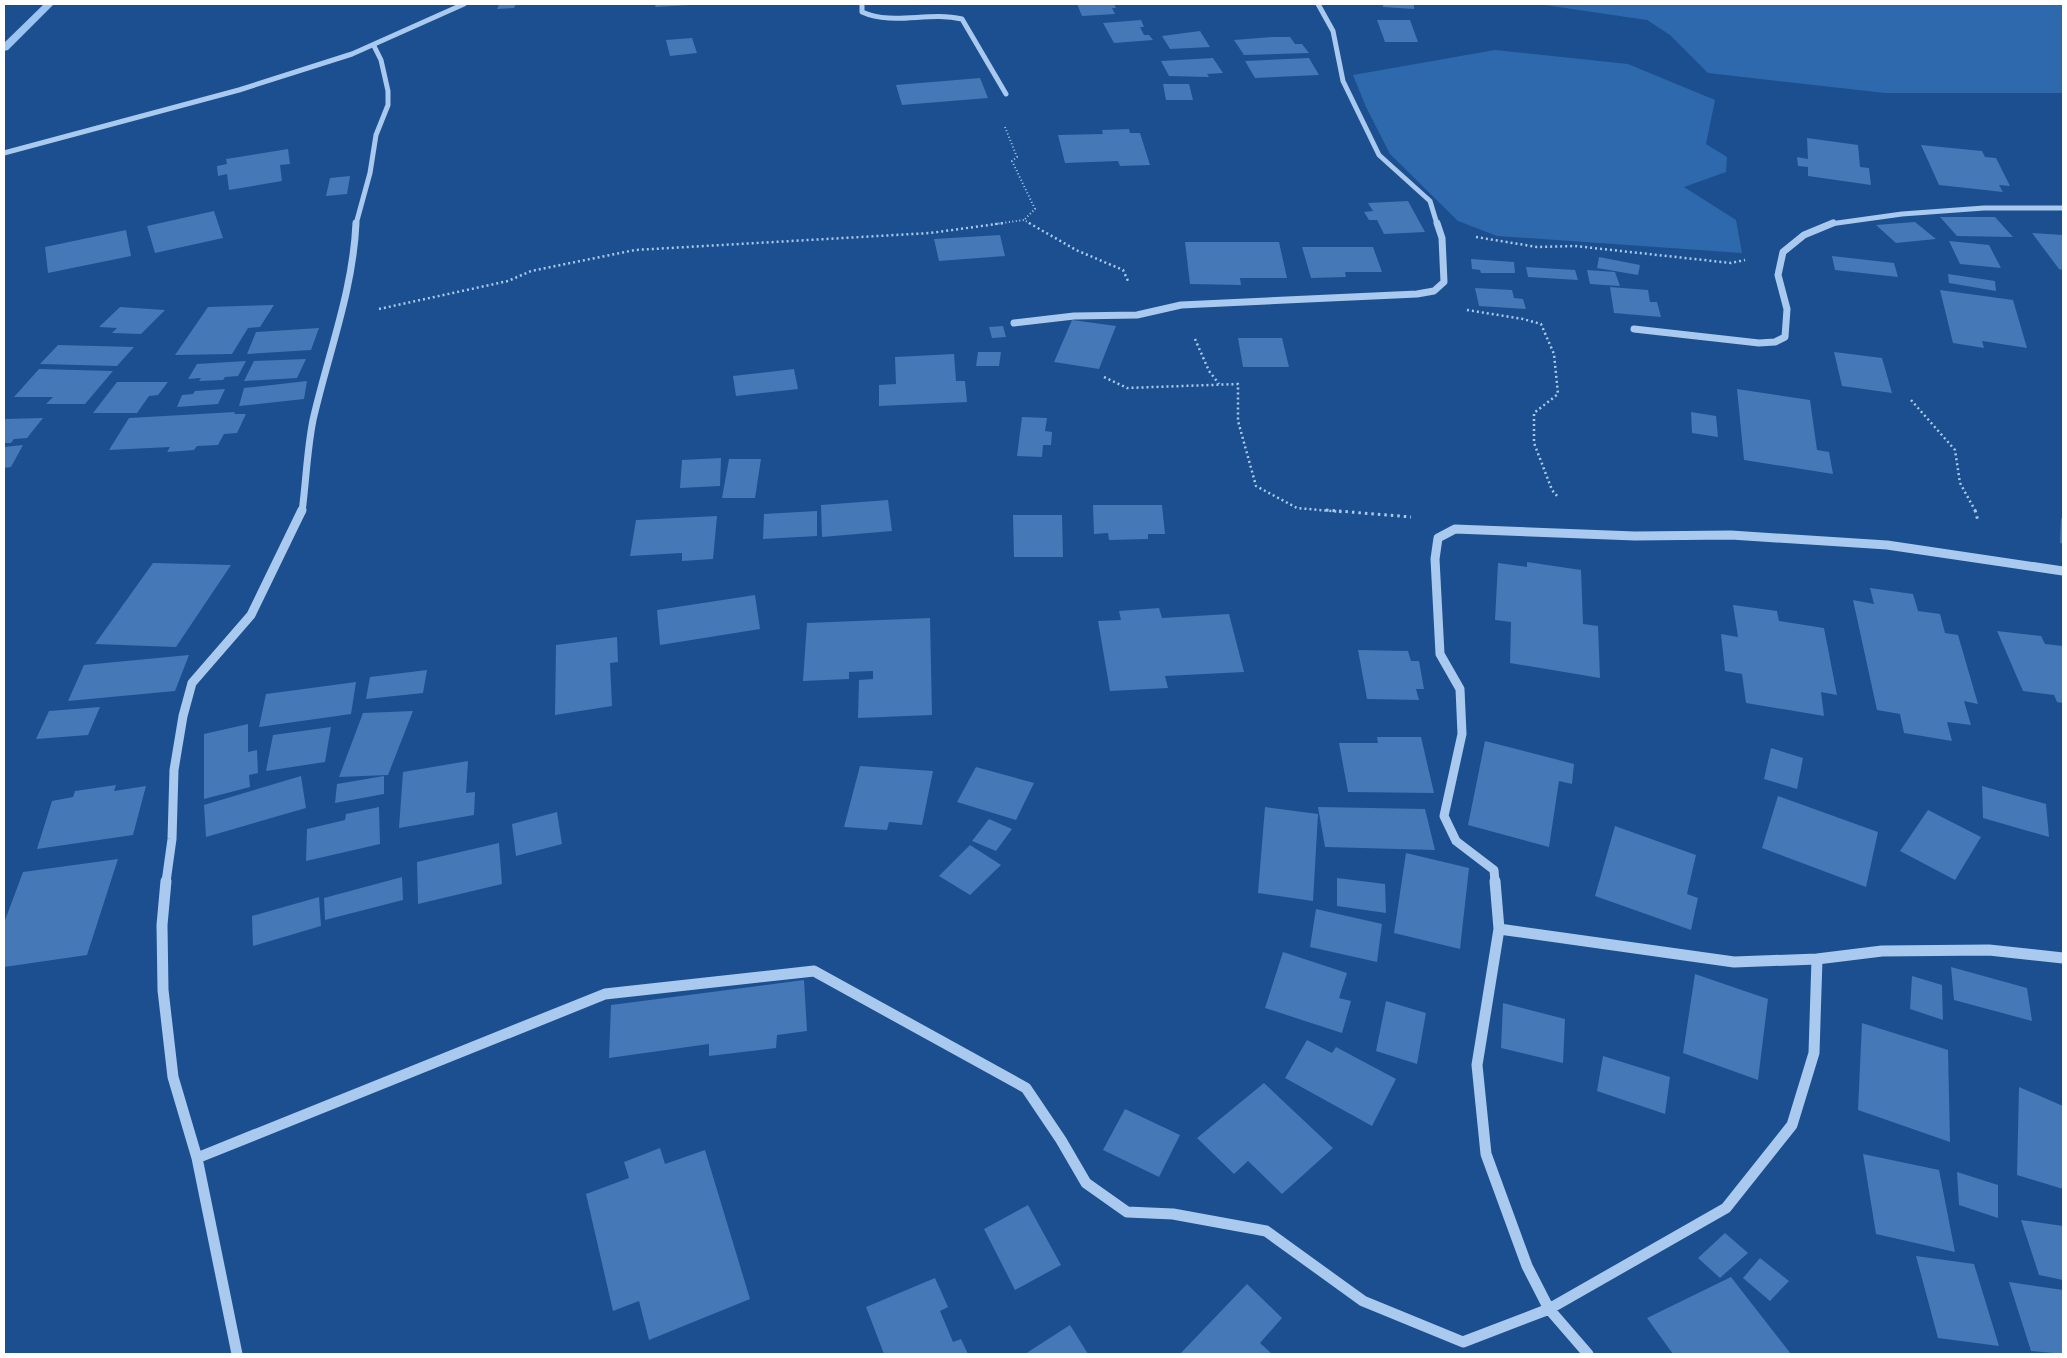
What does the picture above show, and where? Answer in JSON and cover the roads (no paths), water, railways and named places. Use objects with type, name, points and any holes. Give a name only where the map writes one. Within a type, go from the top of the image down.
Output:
[{"type":"street","points":[[4,153],[239,90],[374,46],[464,4]]},
{"type":"street","points":[[862,4],[862,12],[870,17],[888,20],[927,14],[945,15],[962,19],[1006,94]]},
{"type":"street","points":[[1014,323],[1074,316],[1137,315],[1181,305],[1305,301],[1417,294],[1434,291],[1444,282],[1442,238],[1430,201],[1379,155],[1343,81],[1333,31],[1318,4]]},
{"type":"street","points":[[237,1354],[197,1158],[173,1077],[163,990],[162,926],[167,869],[172,839],[174,770],[183,716],[192,683],[252,615],[302,512],[312,422],[343,314],[353,260],[356,223],[370,173],[376,135],[388,105],[388,91],[381,60],[374,46]]},
{"type":"street","points":[[1634,329],[1758,343],[1775,342],[1785,337],[1787,309],[1778,275],[1782,252],[1804,235],[1835,222],[1902,214],[1984,208],[2063,208]]},
{"type":"street","points":[[1588,1354],[1549,1309],[1527,1266],[1486,1154],[1477,1065],[1499,929],[1494,870],[1456,841],[1444,816],[1462,734],[1460,689],[1440,654],[1435,559],[1438,538],[1455,529],[1592,534],[1732,534],[1887,545],[1980,556],[2063,572]]},
{"type":"street","points":[[1499,929],[1734,962],[1817,959],[1882,951],[1989,950],[2063,958]]},
{"type":"street","points":[[197,1158],[605,994],[814,971],[1026,1088],[1061,1140],[1086,1183],[1127,1212],[1174,1214],[1266,1231],[1363,1301],[1463,1342],[1549,1309],[1726,1208],[1792,1126],[1814,1053],[1817,959]]},
{"type":"waterway","points":[[4,48],[49,4]]}]
